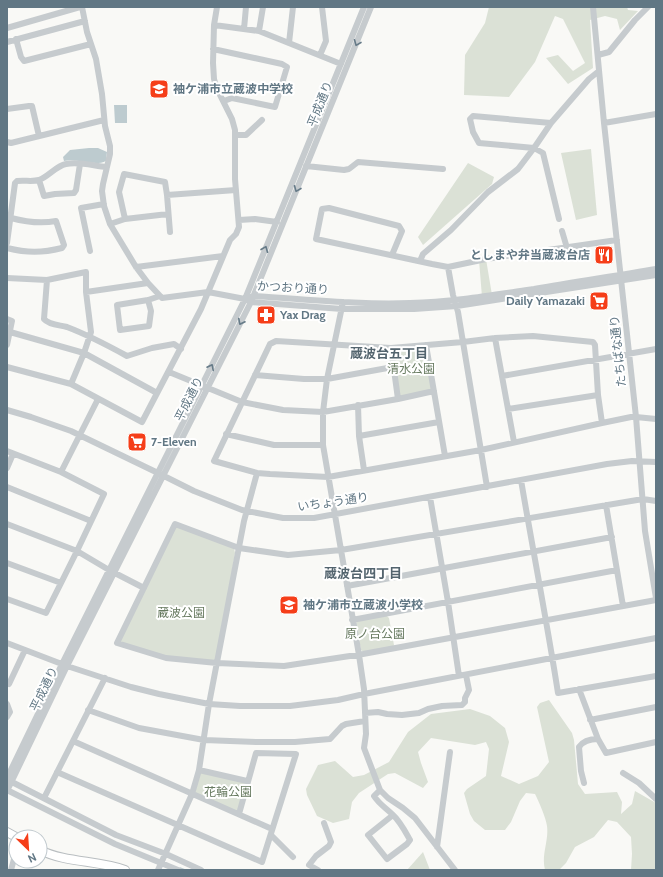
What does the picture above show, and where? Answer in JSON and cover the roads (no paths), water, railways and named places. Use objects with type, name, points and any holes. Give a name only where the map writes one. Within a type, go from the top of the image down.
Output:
[{"type":"main road","points":[[48,854],[98,867],[122,870]]},
{"type":"street","points":[[7,28],[81,7],[96,59],[102,94],[104,120],[110,146],[110,154],[102,191],[107,217],[110,224],[136,266],[148,283],[162,298],[208,292],[250,299]]},
{"type":"street","points":[[7,367],[71,384],[142,422],[181,349],[208,292],[230,240],[236,234],[239,227],[235,179],[236,135],[232,119],[217,89],[214,79],[214,25],[217,7]]},
{"type":"street","points":[[244,29],[246,7]]},
{"type":"street","points":[[259,31],[263,7]]},
{"type":"street","points":[[289,43],[293,7]]},
{"type":"street","points":[[320,55],[326,40],[322,7]]},
{"type":"street","name":"平成通り","points":[[250,299],[277,222],[364,7]]},
{"type":"street","name":"平成通り","points":[[7,791],[9,779],[65,665],[160,474],[250,299],[371,7]]},
{"type":"street","name":"たちばな通り","points":[[593,7],[604,123],[630,353],[645,531],[653,564],[656,599]]},
{"type":"street","points":[[598,55],[609,52],[635,20],[648,7]]},
{"type":"street","points":[[7,42],[85,21]]},
{"type":"street","points":[[214,25],[259,31],[341,64]]},
{"type":"street","points":[[16,40],[21,57],[24,61],[91,44]]},
{"type":"street","points":[[213,49],[282,64],[287,67],[275,107],[232,98],[224,101]]},
{"type":"street","points":[[420,261],[423,254],[451,230],[488,192],[518,169],[551,123],[589,79],[599,71]]},
{"type":"street","points":[[7,109],[32,106],[39,136]]},
{"type":"street","points":[[604,123],[656,114]]},
{"type":"street","points":[[551,123],[473,116],[470,119],[473,132],[479,143],[534,148],[543,153],[560,219]]},
{"type":"street","points":[[7,142],[11,143],[104,120]]},
{"type":"street","points":[[236,135],[246,136],[262,120]]},
{"type":"street","points":[[306,166],[344,170],[349,169],[358,162],[443,169]]},
{"type":"street","points":[[7,243],[17,181],[28,182],[39,180],[65,164],[74,163],[107,167]]},
{"type":"street","points":[[39,180],[44,196],[74,193],[76,190],[80,164]]},
{"type":"street","points":[[126,219],[119,192],[124,174],[165,182],[170,232]]},
{"type":"street","points":[[167,195],[236,190]]},
{"type":"street","points":[[90,251],[81,208],[104,204]]},
{"type":"street","points":[[392,255],[402,231],[399,226],[330,208],[322,209],[316,239],[448,267],[486,259],[617,240]]},
{"type":"street","points":[[110,224],[126,219],[168,214]]},
{"type":"street","points":[[7,248],[38,252],[62,248],[64,245],[56,221],[31,223],[10,218]]},
{"type":"street","points":[[239,220],[255,218],[277,222]]},
{"type":"street","points":[[562,231],[567,248]]},
{"type":"street","points":[[136,266],[224,256]]},
{"type":"street","points":[[448,267],[463,342],[487,487]]},
{"type":"street","name":"かつおり通り","points":[[622,278],[656,269]]},
{"type":"street","points":[[7,278],[47,280],[86,272],[86,292],[92,328],[84,353],[71,384]]},
{"type":"street","name":"かつおり通り","points":[[250,299],[342,309],[414,309],[456,304],[622,278],[656,275]]},
{"type":"street","points":[[47,280],[44,319],[46,322],[60,325],[90,336],[127,356],[152,348],[174,344],[181,349]]},
{"type":"street","points":[[86,292],[148,283]]},
{"type":"street","points":[[148,300],[151,311],[149,326],[120,330],[117,305],[148,300],[160,296]]},
{"type":"street","name":"かつおり通り","points":[[250,299],[456,304]]},
{"type":"street","points":[[343,302],[327,379],[323,412],[323,445],[359,655],[364,694],[366,734],[364,748],[380,790],[388,798],[415,818],[455,870]]},
{"type":"street","points":[[7,319],[12,321],[7,345]]},
{"type":"street","points":[[10,332],[84,353],[157,393]]},
{"type":"street","points":[[602,423],[598,395],[595,345],[593,342],[533,336],[495,338],[391,348],[276,341],[270,344],[214,461],[257,473],[328,477],[481,450],[636,416],[656,419]]},
{"type":"street","points":[[495,338],[514,442]]},
{"type":"street","points":[[426,345],[445,456]]},
{"type":"street","points":[[391,348],[398,399]]},
{"type":"street","points":[[502,376],[596,358],[656,349]]},
{"type":"street","points":[[255,375],[304,379],[327,379],[393,367]]},
{"type":"street","points":[[169,372],[242,402],[283,410],[323,412],[434,391]]},
{"type":"street","points":[[508,409],[598,395]]},
{"type":"street","points":[[61,472],[98,399]]},
{"type":"street","points":[[358,405],[359,436],[364,470]]},
{"type":"street","name":"いちょう通り","points":[[7,410],[31,416],[71,431],[194,491],[246,512],[295,519],[314,518],[607,464],[639,461],[656,462]]},
{"type":"street","points":[[359,436],[439,422]]},
{"type":"street","points":[[226,434],[274,444],[323,445]]},
{"type":"street","points":[[7,468],[10,452],[61,472],[104,494],[46,613],[7,598]]},
{"type":"street","points":[[158,870],[192,794],[199,770],[209,704],[246,512],[257,473]]},
{"type":"street","points":[[521,480],[558,693],[656,676]]},
{"type":"street","points":[[7,487],[91,521]]},
{"type":"street","points":[[430,497],[459,676]]},
{"type":"street","points":[[656,501],[643,498],[341,550],[288,555],[239,548],[175,524],[117,643],[166,658],[217,663],[284,666],[359,655],[656,599]]},
{"type":"street","points":[[606,505],[623,606]]},
{"type":"street","points":[[7,524],[77,551],[144,588]]},
{"type":"street","points":[[347,586],[612,537]]},
{"type":"street","points":[[7,563],[61,583]]},
{"type":"street","points":[[352,620],[617,570]]},
{"type":"street","points":[[7,643],[130,687],[159,694],[209,704],[240,706],[290,706],[338,700],[656,638]]},
{"type":"street","points":[[7,683],[9,684],[25,650]]},
{"type":"street","points":[[365,713],[378,712],[402,715],[419,713],[428,709],[442,706],[462,705],[465,702],[465,698],[469,690],[466,675]]},
{"type":"street","points":[[44,798],[105,678]]},
{"type":"street","points":[[579,690],[598,739],[606,753],[656,742]]},
{"type":"street","points":[[7,704],[10,712],[7,717]]},
{"type":"street","points":[[590,720],[656,707]]},
{"type":"street","points":[[88,710],[139,728],[204,740],[257,742],[330,740],[342,726],[365,721]]},
{"type":"street","points":[[584,783],[581,771],[579,747],[592,739],[598,739]]},
{"type":"street","points":[[73,741],[239,814],[272,832],[293,857]]},
{"type":"street","points":[[437,847],[450,752]]},
{"type":"street","points":[[57,772],[262,862],[296,754],[256,753],[239,814]]},
{"type":"street","points":[[199,770],[248,781]]},
{"type":"street","points":[[623,773],[639,782],[656,799]]},
{"type":"street","points":[[9,779],[116,835],[166,854],[201,870]]},
{"type":"street","points":[[380,790],[374,796],[377,801],[393,815],[404,829],[410,840],[387,859],[368,835],[393,815]]},
{"type":"street","points":[[7,791],[115,844],[178,870]]},
{"type":"street","points":[[318,870],[309,865],[316,856],[329,846],[331,842],[324,823]]},
{"type":"waterway","points":[[180,868],[185,870]]},
{"type":"place","name":"袖ケ浦市立蔵波中学校","points":[[159,89]]},
{"type":"place","name":"としまや弁当蔵波台店","points":[[604,255]]},
{"type":"place","name":"Daily Yamazaki","points":[[599,301]]},
{"type":"place","name":"Yax Drag","points":[[266,315]]},
{"type":"place","name":"7-Eleven","points":[[137,442]]},
{"type":"place","name":"袖ケ浦市立蔵波小学校","points":[[289,605]]},
{"type":"district","name":"蔵波台五丁目","points":[[389,353]]},
{"type":"district","name":"蔵波台四丁目","points":[[363,573]]},
{"type":"park label","name":"清水公園","points":[[411,369]]},
{"type":"park label","name":"蔵波公園","points":[[181,613]]},
{"type":"park label","name":"原ノ台公園","points":[[375,634]]},
{"type":"park label","name":"花輪公園","points":[[228,792]]}]
